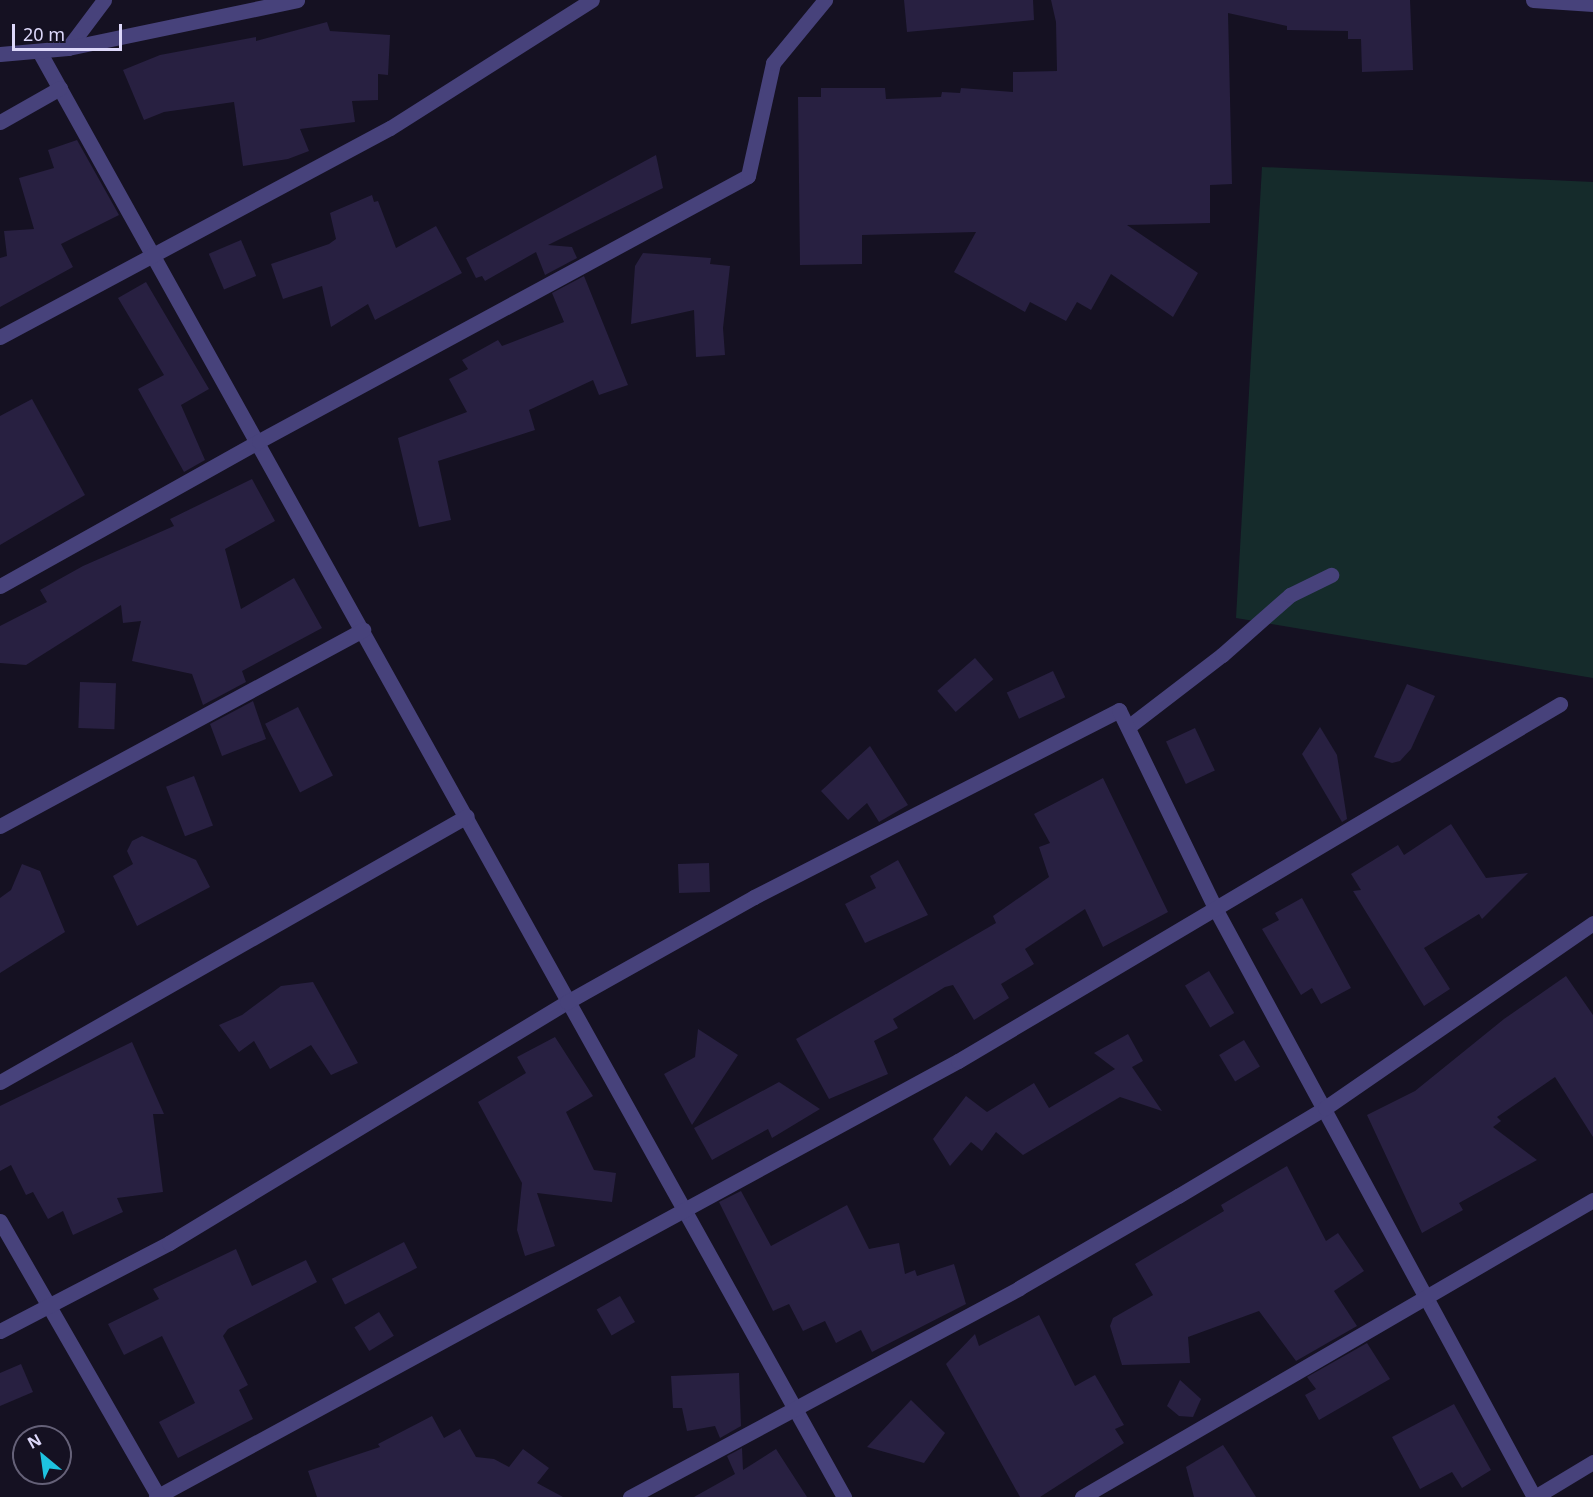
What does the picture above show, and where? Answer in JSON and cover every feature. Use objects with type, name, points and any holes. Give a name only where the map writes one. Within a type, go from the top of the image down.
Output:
[{"type":"street","points":[[68,48],[104,0]]},
{"type":"street","points":[[0,54],[40,53],[68,48],[297,0]]},
{"type":"street","points":[[0,337],[390,128],[592,0]]},
{"type":"street","points":[[0,586],[259,441],[748,176],[773,63],[825,0]]},
{"type":"street","points":[[1533,0],[1593,4]]},
{"type":"street","points":[[40,53],[468,816],[567,1002],[686,1207],[793,1412],[844,1497]]},
{"type":"street","points":[[0,122],[60,88]]},
{"type":"street","points":[[1128,727],[1222,655],[1290,595],[1331,575]]},
{"type":"street","points":[[0,826],[363,630]]},
{"type":"street","points":[[0,1221],[157,1497],[686,1207],[958,1061],[1560,704]]},
{"type":"street","points":[[0,1331],[47,1303],[170,1243],[567,1002],[754,897],[1119,710],[1216,910],[1326,1108],[1425,1300],[1535,1497],[1593,1462]]},
{"type":"street","points":[[0,1082],[468,816]]},
{"type":"street","points":[[630,1497],[793,1412],[1019,1288],[1326,1108],[1593,923]]},
{"type":"street","points":[[1082,1497],[1425,1300],[1593,1200]]},
{"type":"green space","points":[[1262,167],[1593,182],[1593,678],[1236,618]]},
{"type":"building","points":[[904,0],[1033,0],[1034,20],[907,32]]},
{"type":"building","points":[[1051,0],[1410,0],[1413,70],[1362,72],[1361,39],[1348,39],[1348,31],[1287,30],[1287,26],[1228,13],[1232,184],[1210,185],[1210,223],[1127,225],[1198,273],[1173,317],[1111,274],[1091,310],[1077,302],[1066,321],[1030,302],[1025,312],[954,272],[976,232],[862,235],[862,264],[800,265],[798,97],[821,97],[821,88],[885,88],[886,99],[941,97],[942,92],[960,93],[961,88],[1013,92],[1013,72],[1057,71],[1056,22]]},
{"type":"building","points":[[327,22],[330,31],[390,35],[388,75],[378,74],[378,100],[352,101],[355,122],[300,129],[309,151],[288,159],[243,166],[234,102],[164,112],[144,120],[123,70],[160,55],[256,37],[256,41]]},
{"type":"building","points":[[77,140],[119,215],[61,244],[73,267],[0,307],[0,258],[7,256],[4,231],[34,229],[19,178],[54,168],[48,150]]},
{"type":"building","points":[[656,155],[663,188],[548,245],[572,247],[577,258],[545,275],[536,252],[485,281],[482,276],[476,278],[466,258]]},
{"type":"building","points":[[372,195],[374,202],[378,201],[396,248],[436,226],[462,273],[375,320],[368,304],[331,327],[322,286],[283,299],[271,264],[329,244],[336,239],[330,213]]},
{"type":"building","points":[[241,240],[256,276],[224,290],[209,254]]},
{"type":"building","points":[[643,253],[711,258],[710,264],[730,266],[723,328],[725,355],[696,357],[694,310],[631,324],[635,266]]},
{"type":"building","points":[[584,276],[628,385],[599,395],[593,380],[529,410],[535,430],[438,461],[451,520],[419,527],[398,438],[467,412],[449,379],[468,369],[462,360],[498,340],[502,346],[564,322],[552,293]]},
{"type":"building","points":[[146,282],[209,389],[181,405],[205,460],[184,472],[138,389],[164,375],[118,298]]},
{"type":"building","points":[[32,399],[85,495],[0,545],[0,416]]},
{"type":"building","points":[[252,479],[275,521],[225,549],[241,609],[294,578],[322,628],[242,671],[246,682],[203,705],[192,674],[132,661],[141,621],[123,623],[121,605],[26,665],[0,663],[0,626],[47,602],[40,590],[83,566],[174,526],[170,519]]},
{"type":"building","points":[[975,658],[993,679],[956,712],[937,691]]},
{"type":"building","points":[[1053,671],[1065,697],[1019,719],[1007,693]]},
{"type":"building","points":[[80,682],[116,683],[114,729],[78,728]]},
{"type":"building","points":[[1407,684],[1435,696],[1411,749],[1400,761],[1392,763],[1374,757]]},
{"type":"building","points":[[253,701],[266,739],[222,756],[210,724]]},
{"type":"building","points":[[298,707],[333,776],[300,792],[265,724]]},
{"type":"building","points":[[1320,727],[1337,755],[1347,819],[1342,822],[1302,754]]},
{"type":"building","points":[[1195,728],[1215,771],[1186,784],[1166,742]]},
{"type":"building","points":[[870,746],[908,805],[879,822],[867,803],[848,820],[821,791]]},
{"type":"building","points":[[194,776],[213,825],[185,836],[166,787]]},
{"type":"building","points":[[1103,778],[1168,912],[1103,947],[1085,909],[1025,949],[1034,964],[1001,984],[1009,998],[974,1020],[953,985],[945,987],[893,1019],[898,1028],[874,1041],[888,1074],[829,1099],[796,1039],[996,923],[993,916],[1049,877],[1039,847],[1050,843],[1034,814]]},
{"type":"building","points":[[1451,824],[1486,878],[1528,873],[1482,919],[1479,914],[1424,948],[1450,989],[1424,1006],[1353,891],[1361,890],[1351,874],[1398,845],[1404,855]]},
{"type":"building","points":[[142,836],[196,860],[210,887],[137,926],[113,876],[133,864],[127,851],[132,841]]},
{"type":"building","points":[[898,860],[928,915],[865,943],[845,904],[876,888],[870,876]]},
{"type":"building","points":[[709,863],[710,892],[679,893],[678,864]]},
{"type":"building","points":[[22,864],[40,871],[65,932],[0,973],[0,898],[11,890]]},
{"type":"building","points":[[1302,898],[1351,988],[1321,1004],[1312,988],[1301,995],[1262,929],[1279,920],[1275,913]]},
{"type":"building","points":[[1209,971],[1234,1013],[1210,1027],[1185,985]]},
{"type":"building","points":[[1566,976],[1593,1015],[1593,1137],[1555,1077],[1497,1117],[1501,1121],[1493,1127],[1537,1160],[1459,1203],[1463,1210],[1422,1233],[1367,1115],[1415,1091],[1504,1019]]},
{"type":"building","points":[[313,982],[358,1063],[331,1075],[311,1045],[270,1069],[254,1041],[239,1052],[219,1025],[242,1015],[281,986]]},
{"type":"building","points":[[698,1029],[738,1055],[692,1125],[664,1074],[695,1057]]},
{"type":"building","points":[[1128,1034],[1143,1061],[1132,1067],[1162,1111],[1120,1097],[1023,1155],[996,1132],[982,1151],[971,1142],[950,1166],[933,1139],[966,1096],[987,1112],[1034,1083],[1049,1108],[1115,1069],[1094,1053]]},
{"type":"building","points":[[555,1037],[593,1096],[566,1112],[594,1170],[616,1173],[612,1202],[537,1193],[555,1246],[525,1256],[517,1230],[522,1183],[478,1102],[526,1073],[517,1057]]},
{"type":"building","points":[[1244,1040],[1260,1067],[1235,1082],[1219,1055]]},
{"type":"building","points":[[132,1042],[164,1114],[153,1114],[163,1192],[117,1198],[123,1212],[73,1235],[63,1211],[48,1219],[33,1192],[26,1195],[11,1165],[0,1171],[0,1106]]},
{"type":"building","points":[[779,1082],[820,1109],[772,1138],[768,1129],[712,1160],[694,1128]]},
{"type":"building","points":[[1287,1166],[1326,1241],[1338,1233],[1364,1271],[1334,1291],[1357,1326],[1296,1361],[1259,1311],[1188,1337],[1190,1363],[1122,1365],[1110,1326],[1113,1318],[1153,1295],[1135,1264],[1224,1211],[1221,1205]]},
{"type":"building","points":[[741,1191],[771,1246],[847,1205],[869,1249],[899,1243],[905,1274],[915,1270],[917,1276],[954,1264],[966,1304],[872,1352],[861,1330],[836,1343],[825,1321],[803,1331],[789,1304],[773,1311],[719,1202]]},
{"type":"building","points":[[404,1242],[417,1268],[345,1305],[332,1279]]},
{"type":"building","points":[[236,1249],[252,1286],[306,1260],[317,1282],[228,1329],[223,1336],[248,1385],[239,1390],[253,1419],[178,1458],[159,1422],[195,1403],[162,1336],[124,1355],[108,1324],[159,1299],[153,1289]]},
{"type":"building","points":[[620,1296],[635,1322],[612,1335],[597,1310]]},
{"type":"building","points":[[379,1312],[394,1336],[369,1351],[354,1327]]},
{"type":"building","points":[[1039,1315],[1075,1386],[1095,1375],[1124,1425],[1115,1429],[1124,1443],[1040,1497],[1020,1497],[946,1364],[975,1334],[979,1346]]},
{"type":"building","points":[[1367,1343],[1390,1379],[1319,1420],[1305,1395],[1316,1389],[1307,1377]]},
{"type":"building","points":[[21,1364],[33,1392],[0,1406],[0,1373]]},
{"type":"building","points":[[739,1373],[741,1426],[720,1438],[715,1426],[687,1431],[682,1408],[673,1408],[671,1376]]},
{"type":"building","points":[[1180,1380],[1201,1399],[1193,1417],[1179,1416],[1167,1406]]},
{"type":"building","points":[[911,1400],[945,1433],[924,1463],[867,1447]]},
{"type":"building","points":[[1454,1404],[1491,1470],[1462,1488],[1452,1472],[1420,1489],[1392,1437]]},
{"type":"building","points":[[432,1416],[444,1438],[460,1429],[476,1457],[494,1459],[509,1467],[523,1449],[549,1468],[537,1483],[563,1497],[317,1497],[308,1471],[380,1447],[378,1444]]},
{"type":"building","points":[[1223,1445],[1256,1497],[1194,1497],[1186,1467]]},
{"type":"building","points":[[742,1448],[743,1470],[776,1449],[807,1497],[694,1497],[735,1474],[727,1456]]}]
